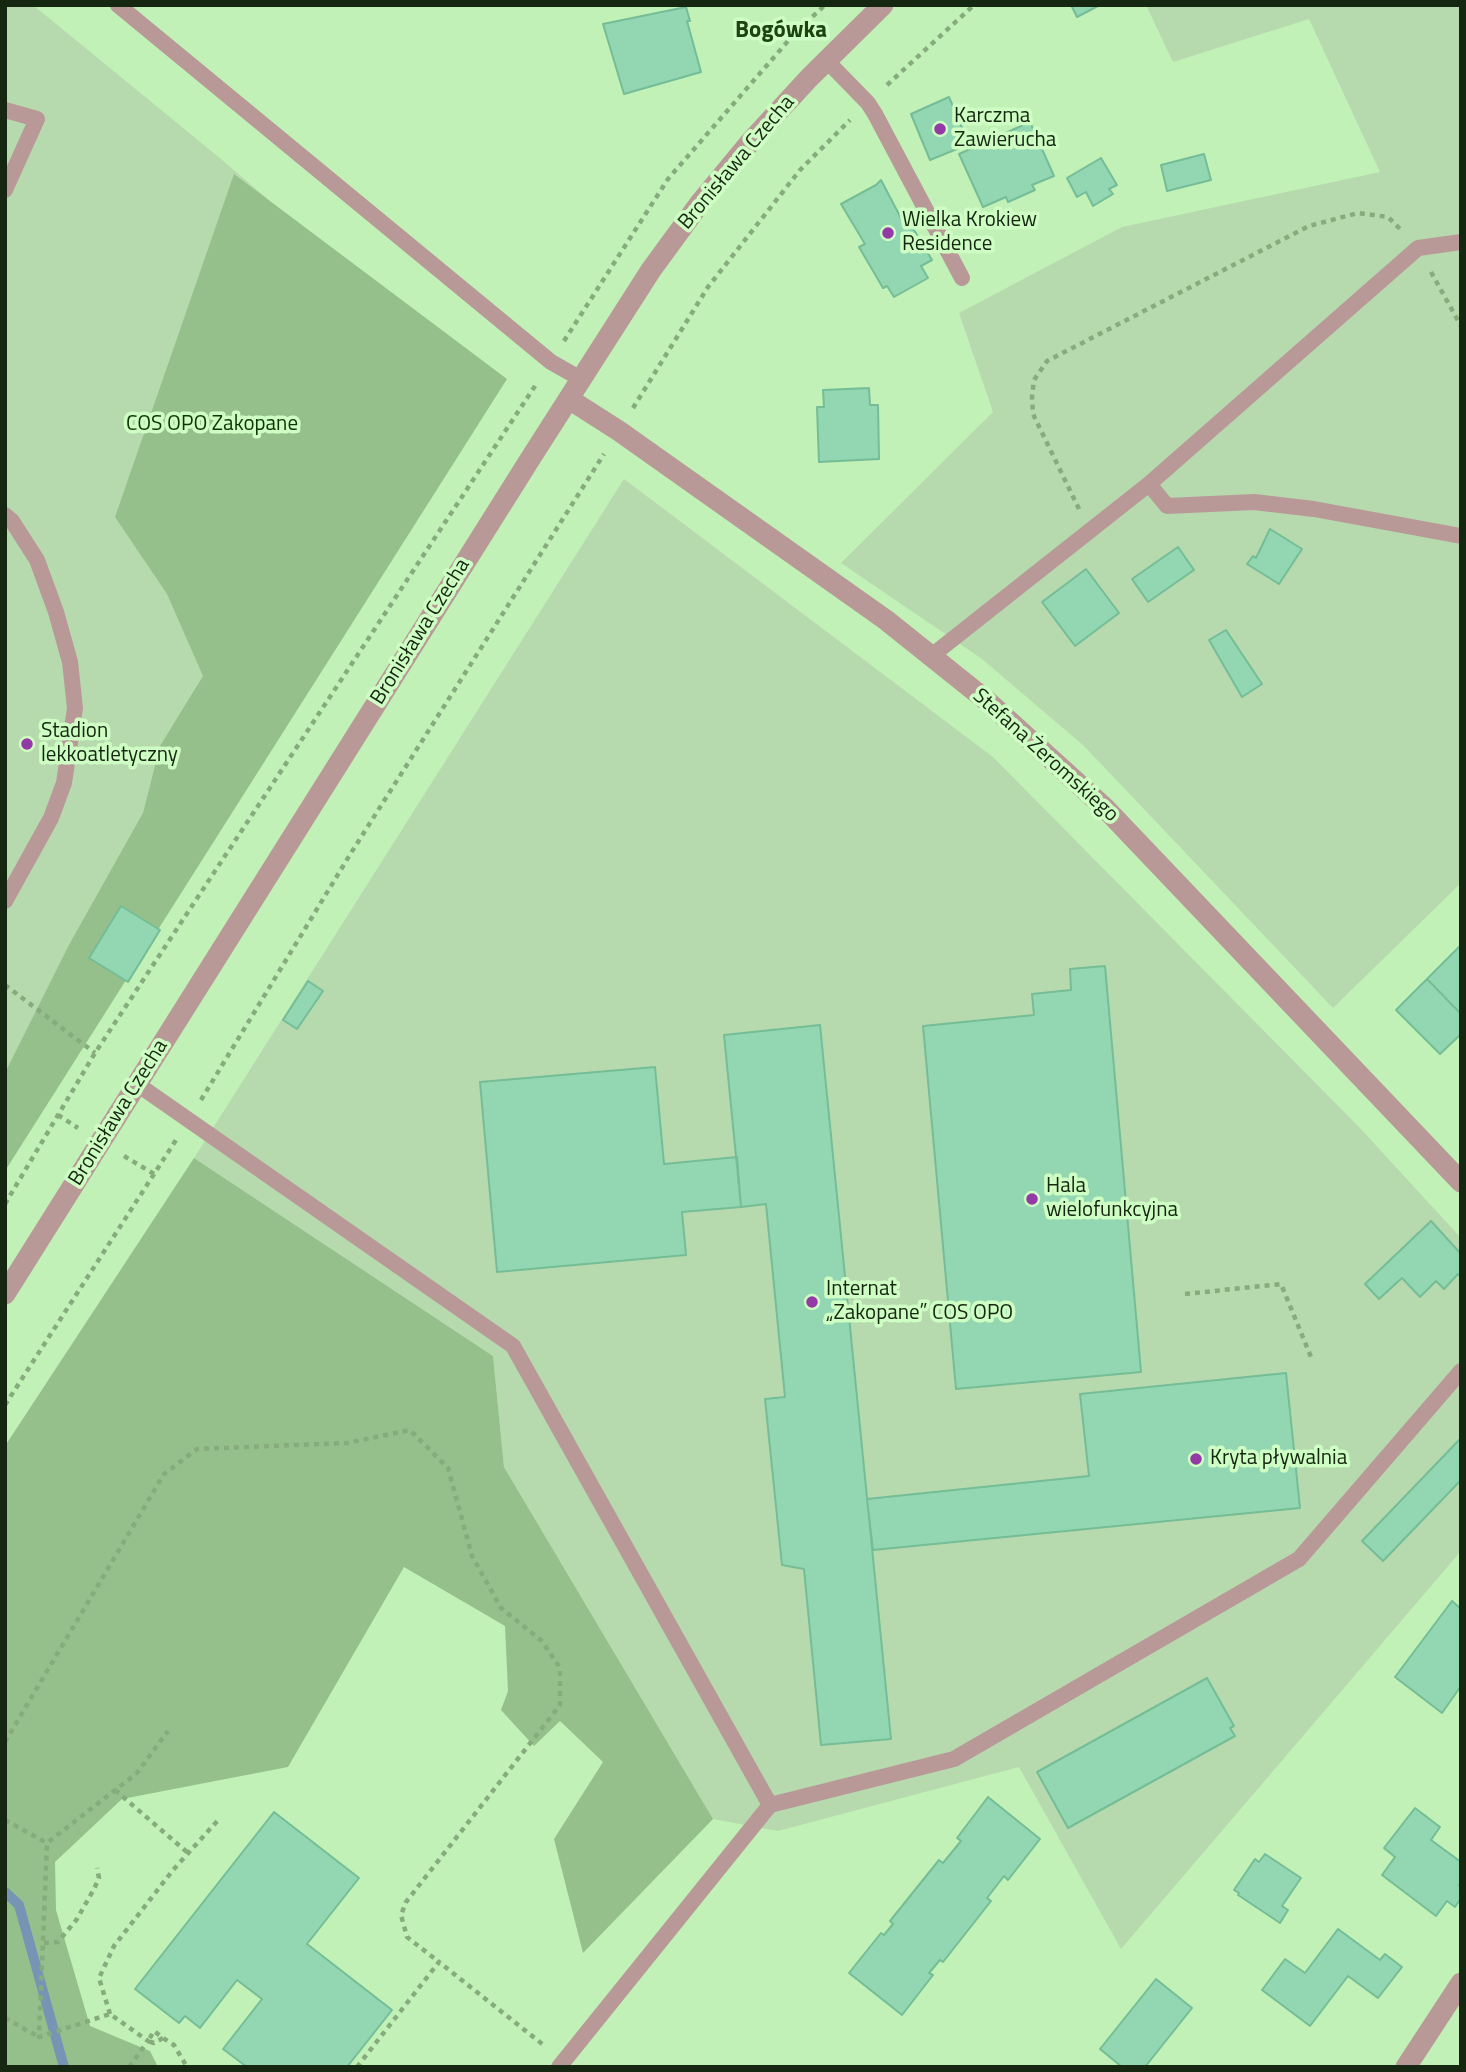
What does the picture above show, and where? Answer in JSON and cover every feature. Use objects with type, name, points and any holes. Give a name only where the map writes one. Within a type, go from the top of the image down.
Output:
[{"type":"street","name":"Bronisława Czecha","points":[[5,1294],[651,270],[752,140],[826,60],[883,5]]},
{"type":"street","name":"Stefana Żeromskiego","points":[[569,399],[886,620],[986,700],[1105,808],[1461,1182]]},
{"type":"street","points":[[1406,2067],[1461,1983]]},
{"type":"lane","points":[[118,5],[551,362],[581,379]]},
{"type":"lane","points":[[826,60],[868,103],[962,278]]},
{"type":"lane","points":[[5,110],[37,119],[5,190]]},
{"type":"lane","points":[[930,657],[1149,484],[1418,248],[1461,242]]},
{"type":"lane","points":[[1149,484],[1167,506],[1254,502],[1314,509],[1461,536]]},
{"type":"lane","points":[[5,515],[12,521],[37,560],[56,612],[70,662],[75,708],[64,783],[51,818],[5,901]]},
{"type":"lane","points":[[137,1084],[513,1346],[770,1805]]},
{"type":"lane","points":[[561,2064],[770,1805],[954,1759],[1299,1559],[1461,1371]]},
{"type":"path","points":[[5,1203],[95,1052],[551,362],[668,180],[795,33],[825,5]]},
{"type":"path","points":[[5,1405],[188,1121],[351,853],[708,287],[800,170],[974,5]]},
{"type":"path","points":[[1089,531],[1033,414],[1034,380],[1047,361],[1309,226],[1358,213],[1388,217],[1418,248],[1461,326]]},
{"type":"path","points":[[5,985],[95,1052]]},
{"type":"path","points":[[1185,1294],[1281,1284],[1311,1357]]},
{"type":"path","points":[[5,1742],[164,1474],[197,1449],[347,1443],[410,1430],[448,1468],[472,1556],[501,1608],[542,1641],[560,1668],[560,1705],[406,1902],[401,1915],[407,1937],[561,2064]]},
{"type":"path","points":[[39,2036],[47,1843],[137,1773],[168,1731]]},
{"type":"path","points":[[114,1790],[188,1853]]},
{"type":"path","points":[[163,2038],[154,2043],[110,2014],[99,1978],[114,1946],[188,1853],[220,1818]]},
{"type":"path","points":[[5,1820],[47,1843]]},
{"type":"path","points":[[44,1943],[58,1942],[77,1919],[99,1878],[97,1868]]},
{"type":"path","points":[[357,2067],[439,1962]]},
{"type":"path","points":[[5,2018],[39,2036],[110,2014]]},
{"type":"path","points":[[130,2066],[154,2031],[174,2045],[187,2067]]},
{"type":"green space","name":"COS OPO Zakopane","points":[[5,5],[33,5],[221,159],[483,384],[5,1138]]},
{"type":"green space","points":[[1146,5],[1461,5],[1461,883],[1333,1008],[1084,746],[982,659],[841,563],[993,412],[959,313],[1122,227],[1380,172],[1309,19],[1173,62]]},
{"type":"green space","points":[[234,174],[507,379],[5,1171],[5,1073],[70,943],[143,813],[160,746],[203,676],[167,594],[115,517]]},
{"type":"green space","points":[[624,479],[993,757],[1359,1127],[1461,1238],[1461,1551],[1121,1949],[1019,1767],[778,1831],[713,1819],[504,1467],[493,1356],[194,1158]]},
{"type":"green space","points":[[194,1158],[493,1356],[504,1467],[713,1819],[583,1953],[554,1839],[603,1762],[560,1721],[534,1746],[501,1710],[508,1691],[505,1626],[404,1567],[288,1767],[122,1799],[55,1862],[56,1910],[90,2026],[150,2051],[158,2067],[5,2067],[5,1446]]},
{"type":"building","points":[[1071,5],[1097,5],[1098,6],[1077,17]]},
{"type":"building","points":[[686,7],[690,21],[687,21],[701,72],[624,94],[603,24]]},
{"type":"building","name":"Karczma Zawierucha","points":[[949,97],[969,144],[930,160],[911,114]]},
{"type":"building","points":[[1030,122],[1054,176],[1032,185],[1035,190],[1008,202],[1006,197],[983,207],[959,154]]},
{"type":"building","points":[[1204,154],[1211,180],[1167,191],[1161,165]]},
{"type":"building","points":[[1101,158],[1117,185],[1109,189],[1113,194],[1093,206],[1086,192],[1077,197],[1067,178]]},
{"type":"building","name":"Wielka Krokiew Residence","points":[[881,180],[903,222],[908,220],[932,260],[921,266],[928,278],[894,297],[887,286],[883,288],[859,247],[865,244],[841,204]]},
{"type":"building","points":[[869,388],[870,405],[878,405],[879,459],[819,462],[817,407],[824,407],[823,390]]},
{"type":"building","points":[[1270,529],[1302,549],[1279,584],[1247,564],[1253,556],[1256,558]]},
{"type":"building","points":[[1178,547],[1194,570],[1148,602],[1132,579]]},
{"type":"building","points":[[1086,569],[1119,613],[1075,646],[1042,602]]},
{"type":"building","points":[[1226,630],[1262,684],[1242,697],[1209,640]]},
{"type":"building","points":[[121,906],[160,930],[128,982],[89,958]]},
{"type":"building","points":[[1461,945],[1461,1014],[1427,979]]},
{"type":"building","name":"Hala wielofunkcyjna","points":[[1105,966],[1141,1372],[956,1389],[923,1026],[1034,1015],[1032,994],[1071,990],[1070,969]]},
{"type":"building","points":[[1427,979],[1461,1014],[1461,1034],[1440,1054],[1396,1010]]},
{"type":"building","points":[[308,981],[323,991],[297,1029],[283,1020]]},
{"type":"building","name":"Internat „Zakopane” COS OPO","points":[[820,1025],[891,1739],[821,1745],[804,1569],[782,1565],[765,1399],[785,1397],[766,1204],[741,1207],[724,1035]]},
{"type":"building","points":[[655,1067],[664,1164],[737,1157],[741,1207],[682,1212],[686,1255],[497,1272],[480,1082]]},
{"type":"building","points":[[1431,1221],[1461,1254],[1461,1277],[1458,1274],[1444,1289],[1436,1281],[1420,1297],[1402,1278],[1379,1299],[1365,1284]]},
{"type":"building","points":[[1286,1373],[1300,1508],[873,1550],[867,1499],[1089,1476],[1080,1394]]},
{"type":"building","points":[[1461,1438],[1461,1480],[1383,1561],[1362,1541]]},
{"type":"building","points":[[1452,1601],[1461,1609],[1461,1686],[1442,1713],[1395,1677]]},
{"type":"building","points":[[1207,1678],[1234,1726],[1230,1728],[1235,1736],[1068,1828],[1037,1772]]},
{"type":"building","points":[[988,1797],[1040,1839],[1008,1880],[1004,1876],[987,1898],[991,1901],[943,1962],[940,1960],[929,1973],[933,1975],[902,2015],[849,1973],[881,1933],[884,1935],[893,1924],[890,1921],[939,1860],[943,1863],[961,1841],[957,1838]]},
{"type":"building","points":[[1415,1808],[1440,1827],[1431,1840],[1461,1862],[1461,1898],[1455,1907],[1447,1901],[1436,1916],[1382,1875],[1395,1857],[1384,1848]]},
{"type":"building","points":[[274,1812],[359,1878],[307,1944],[392,2010],[347,2067],[247,2067],[223,2049],[262,1999],[237,1980],[200,2028],[185,2016],[179,2023],[135,1989]]},
{"type":"building","points":[[1265,1854],[1301,1878],[1282,1906],[1288,1910],[1280,1923],[1234,1890],[1255,1859],[1259,1862]]},
{"type":"building","points":[[1338,1929],[1380,1960],[1385,1954],[1402,1967],[1378,1998],[1348,1976],[1310,2026],[1262,1990],[1285,1959],[1305,1973]]},
{"type":"building","points":[[1156,1979],[1192,2008],[1145,2067],[1122,2067],[1100,2049]]},
{"type":"waterway","points":[[5,1892],[19,1905],[64,2067]]},
{"type":"place","name":"Karczma Zawierucha","points":[[940,129]]},
{"type":"place","name":"Wielka Krokiew Residence","points":[[888,233]]},
{"type":"place","name":"Stadion lekkoatletyczny","points":[[27,744]]},
{"type":"place","name":"Hala wielofunkcyjna","points":[[1032,1199]]},
{"type":"place","name":"Internat „Zakopane” COS OPO","points":[[812,1302]]},
{"type":"place","name":"Kryta pływalnia","points":[[1196,1459]]},
{"type":"district","name":"Bogówka","points":[[781,31]]}]
